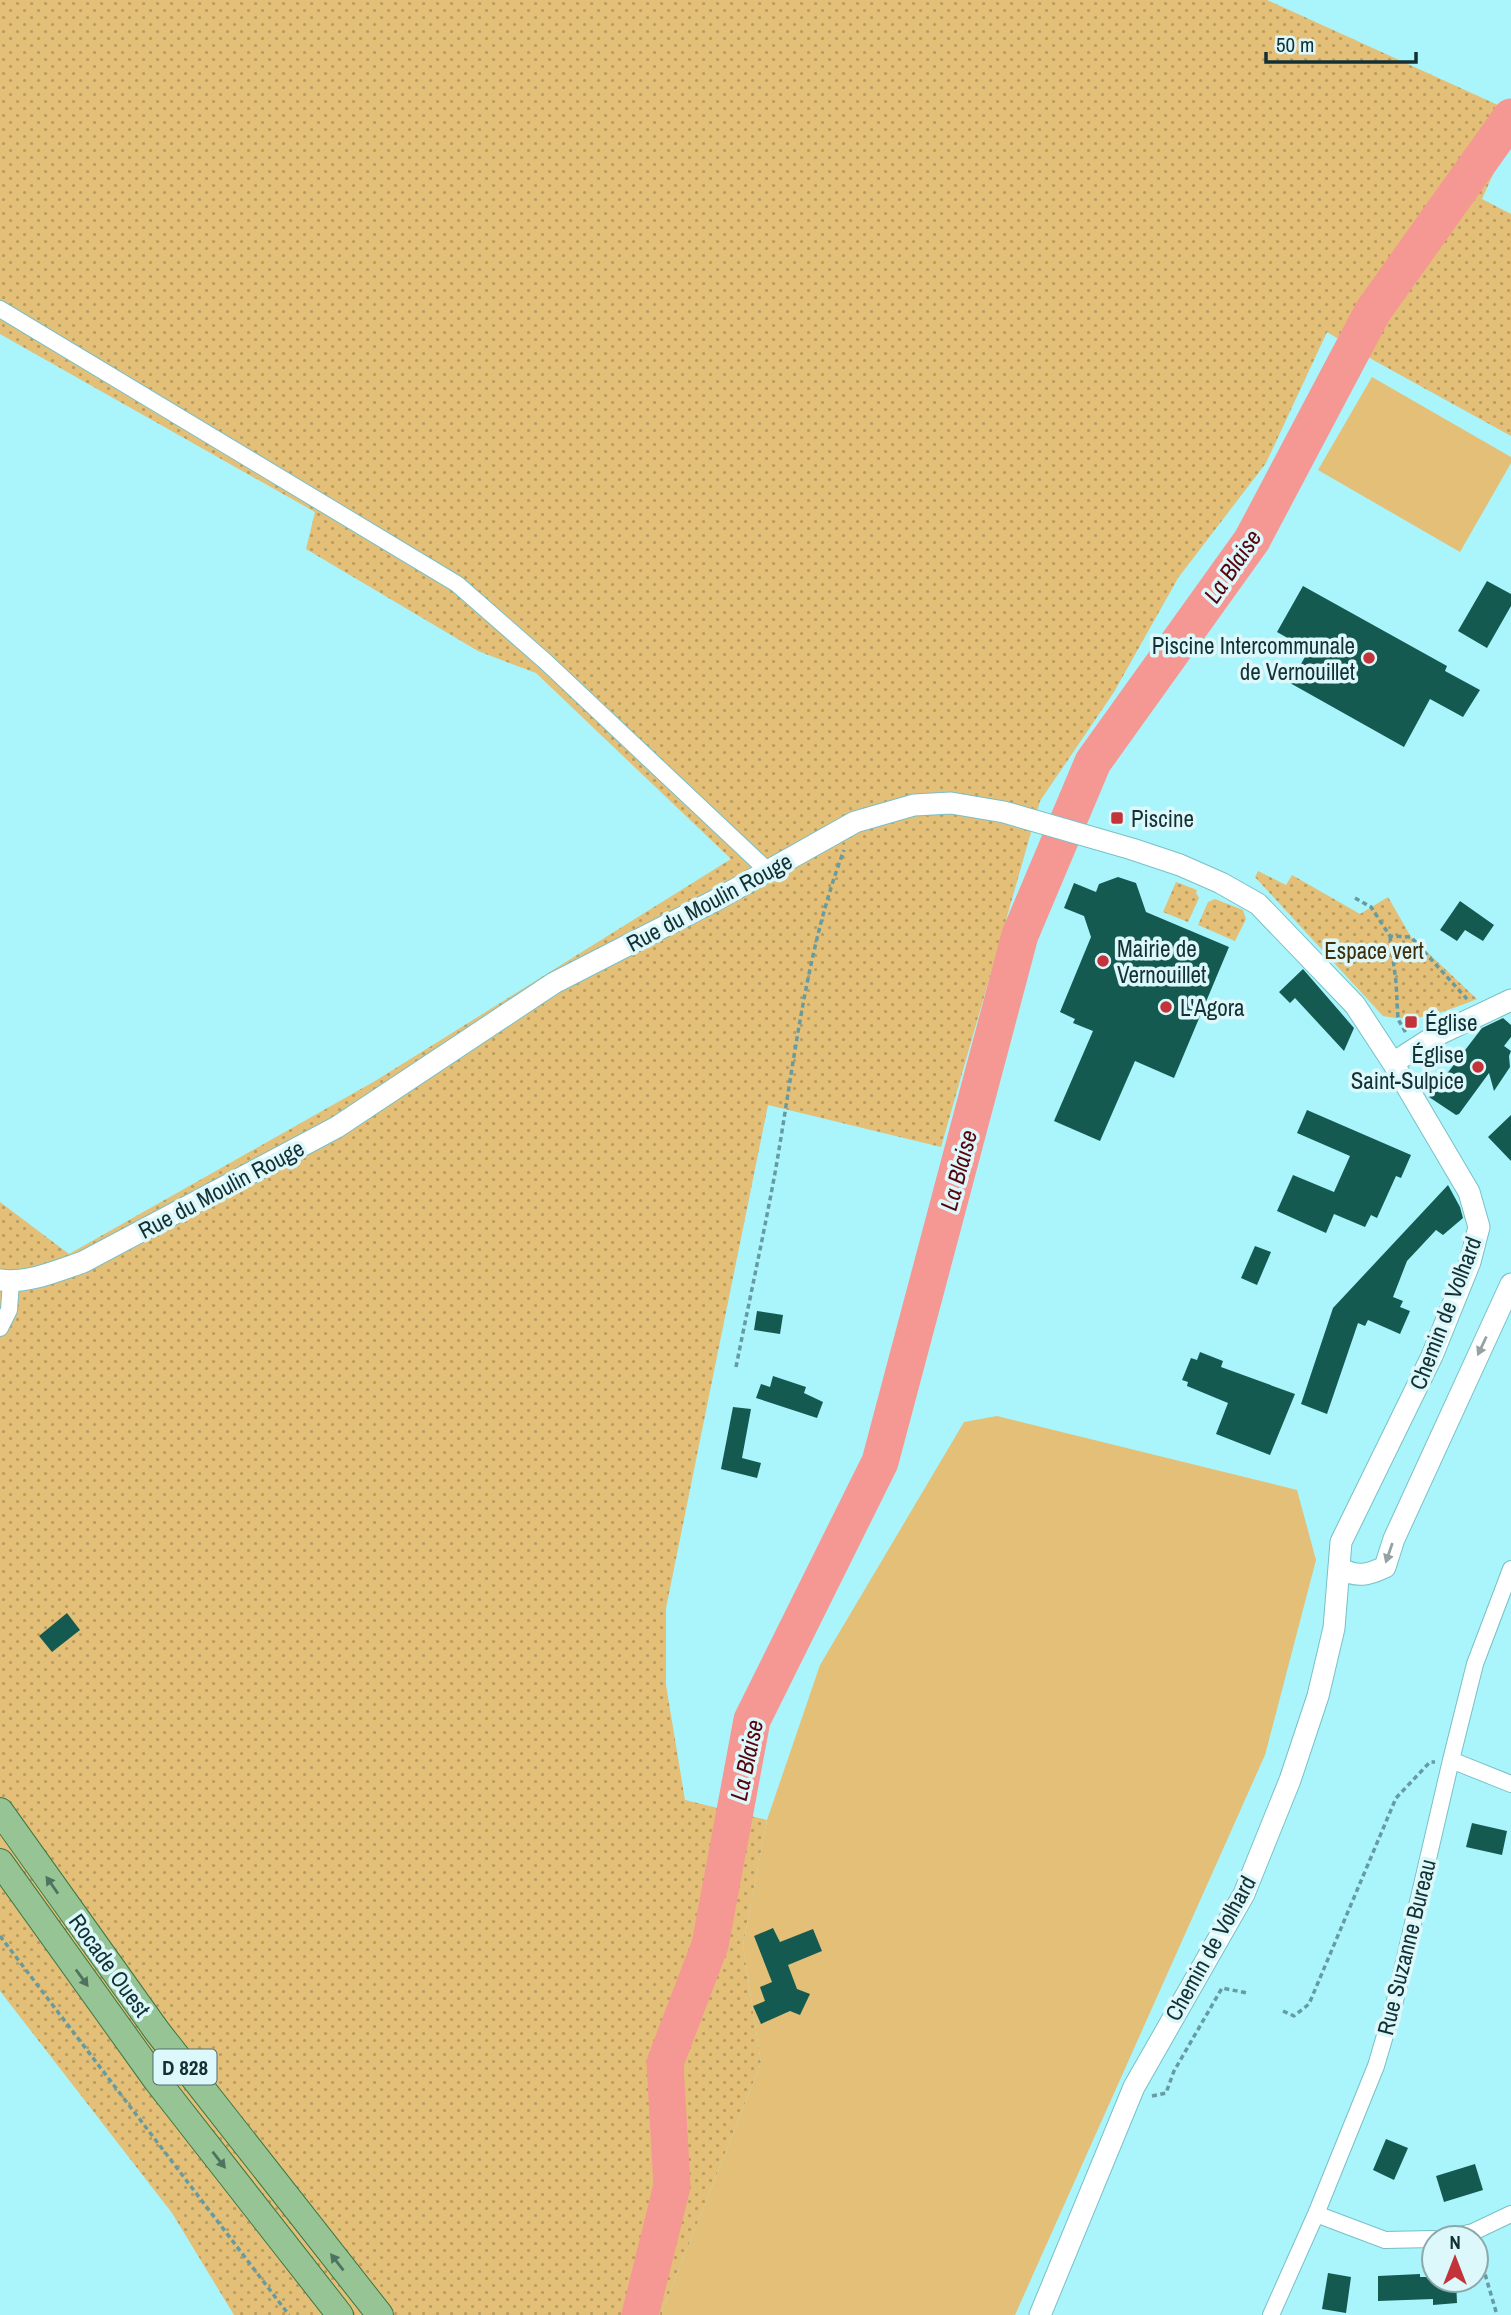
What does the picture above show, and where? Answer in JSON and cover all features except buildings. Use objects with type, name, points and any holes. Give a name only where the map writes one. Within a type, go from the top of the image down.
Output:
[{"type":"main road","name":"Rocade Ouest","points":[[0,1811],[157,2031],[380,2315]]},
{"type":"main road","name":"Rocade Ouest","points":[[0,1863],[157,2081],[340,2315]]},
{"type":"street","points":[[0,309],[457,584],[546,662],[768,871]]},
{"type":"street","name":"Rue du Moulin Rouge","points":[[0,1328],[9,1310],[5,1280],[47,1274],[82,1262],[291,1153],[337,1127],[554,983],[716,900],[855,822],[914,805],[951,803],[1004,812],[1180,865],[1221,883],[1258,904],[1355,1005],[1393,1063]]},
{"type":"street","points":[[1393,1063],[1435,1036],[1511,1000]]},
{"type":"street","name":"Chemin de Volhard","points":[[1040,2315],[1134,2087],[1244,1894],[1290,1780],[1318,1696],[1334,1628],[1341,1542],[1432,1356],[1470,1262],[1479,1227],[1469,1192],[1393,1063]]},
{"type":"street","name":"Chemin de Volhard","points":[[1340,1568],[1352,1575],[1368,1575],[1385,1567],[1394,1539],[1511,1284]]},
{"type":"street","name":"Rue Suzanne Bureau","points":[[1270,2315],[1316,2214],[1376,2066],[1394,2005],[1475,1664],[1511,1569]]},
{"type":"street","points":[[1451,1760],[1511,1784]]},
{"type":"street","points":[[1316,2214],[1385,2240],[1420,2239]]},
{"type":"street","points":[[1490,2224],[1511,2214]]},
{"type":"path","points":[[736,1367],[775,1174],[796,1042],[814,957],[833,880],[855,822]]},
{"type":"path","points":[[1355,898],[1371,907],[1390,936],[1398,1019],[1416,1049]]},
{"type":"path","points":[[1390,936],[1411,937],[1480,1013]]},
{"type":"path","points":[[1283,2011],[1294,2016],[1309,2004],[1396,1798],[1430,1762],[1451,1760]]},
{"type":"path","points":[[0,1936],[289,2315]]},
{"type":"path","points":[[1134,2087],[1152,2096],[1167,2093],[1174,2071],[1222,1988],[1247,1993]]},
{"type":"path","points":[[1490,2291],[1497,2315]]},
{"type":"green space","points":[[0,0],[1267,0],[1511,111],[1511,134],[1482,199],[1511,214],[1511,436],[1327,332],[1266,463],[1178,578],[1114,692],[1040,801],[941,1147],[768,1105],[666,1608],[666,1685],[685,1800],[767,1820],[743,1945],[761,2063],[662,2315],[234,2315],[172,2213],[0,1991],[0,1202],[69,1254],[375,1081],[731,859],[536,673],[478,651],[306,549],[315,512],[0,334]]},
{"type":"green space","points":[[1372,377],[1511,457],[1511,463],[1460,552],[1318,470]]},
{"type":"green space","name":"Espace vert","points":[[1258,871],[1286,885],[1292,875],[1360,914],[1388,897],[1411,937],[1477,999],[1420,1017],[1383,1016],[1255,877]]},
{"type":"green space","points":[[1176,882],[1197,890],[1199,898],[1188,922],[1163,912]]},
{"type":"green space","points":[[1215,899],[1243,910],[1246,919],[1235,941],[1198,925],[1208,902]]},
{"type":"green space","points":[[997,1416],[1297,1490],[1316,1560],[1265,1755],[1015,2315],[662,2315],[761,2063],[743,1945],[767,1820],[820,1665],[964,1422]]},
{"type":"waterway","name":"La Blaise","points":[[640,2315],[672,2186],[665,2063],[710,1945],[752,1720],[880,1462],[1020,935],[1093,762],[1252,540],[1373,311],[1511,117]]},
{"type":"place","name":"Piscine Intercommunale de Vernouillet","points":[[1369,658]]},
{"type":"place","name":"Piscine","points":[[1117,818]]},
{"type":"place","name":"Mairie de Vernouillet","points":[[1103,961]]},
{"type":"place","name":"L'Agora","points":[[1166,1007]]},
{"type":"place","name":"Église","points":[[1411,1022]]},
{"type":"place","name":"Église Saint-Sulpice","points":[[1478,1067]]}]
